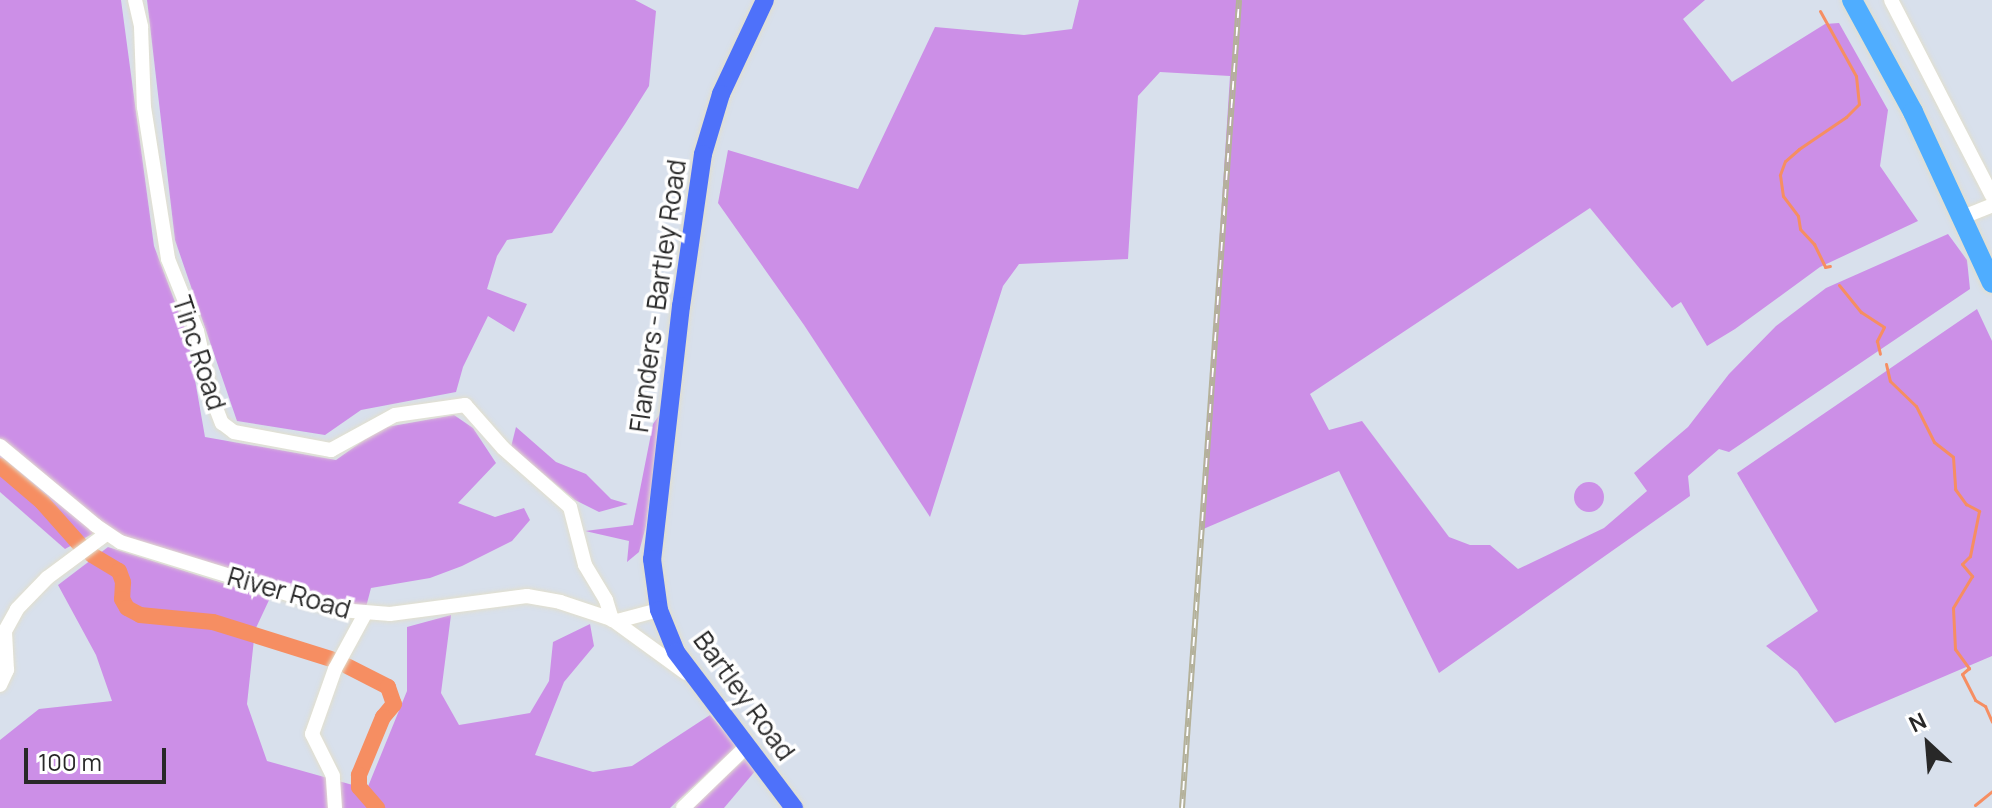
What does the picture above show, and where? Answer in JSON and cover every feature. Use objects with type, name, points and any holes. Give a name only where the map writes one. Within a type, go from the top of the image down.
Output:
[{"type":"highway","points":[[1852,0],[1913,112],[1992,283]]},
{"type":"main road","name":"Flanders - Bartley Road","points":[[659,610],[653,574],[653,532],[701,165],[716,108],[765,0]]},
{"type":"main road","name":"Bartley Road","points":[[659,610],[676,652],[694,680],[794,808]]},
{"type":"street","name":"Tinc Road","points":[[135,0],[141,27],[144,107],[168,259],[197,331],[211,395],[222,423],[234,432],[331,450],[395,415],[465,405],[515,459],[570,507],[585,565],[606,600],[612,620]]},
{"type":"street","points":[[1891,0],[1992,196]]},
{"type":"street","points":[[1963,217],[1992,205]]},
{"type":"street","name":"River Road","points":[[0,446],[106,534],[147,553],[365,614],[403,613],[527,596],[560,602],[612,620],[651,644],[694,680]]},
{"type":"street","points":[[0,685],[7,670],[4,635],[9,620],[27,597],[56,571],[94,546],[106,534]]},
{"type":"street","name":"River Road","points":[[612,620],[632,620],[659,610]]},
{"type":"street","points":[[335,808],[333,776],[312,734],[339,663],[365,614]]},
{"type":"street","points":[[683,808],[746,747]]},
{"type":"shaded area","points":[[0,0],[121,0],[154,246],[187,334],[205,437],[336,460],[381,428],[454,415],[473,428],[496,463],[458,503],[495,517],[524,508],[530,520],[512,541],[430,578],[371,588],[366,607],[142,545],[110,530],[0,438]]},
{"type":"shaded area","points":[[147,0],[635,0],[656,11],[649,86],[552,233],[507,240],[497,256],[487,289],[527,304],[514,332],[488,316],[463,367],[456,392],[361,410],[325,435],[237,421],[175,240]]},
{"type":"shaded area","points":[[1079,0],[1705,0],[1683,19],[1732,82],[1825,24],[1839,23],[1888,110],[1880,166],[1918,221],[1820,267],[1707,346],[1681,302],[1672,308],[1590,208],[1310,394],[1329,430],[1362,421],[1449,537],[1470,545],[1490,545],[1518,569],[1604,528],[1647,491],[1634,473],[1688,427],[1729,374],[1776,326],[1826,288],[1948,234],[1967,260],[1970,289],[1729,452],[1719,449],[1688,476],[1690,496],[1439,673],[1339,471],[1201,530],[1230,76],[1160,72],[1138,96],[1128,259],[1019,264],[1003,286],[930,517],[804,325],[718,203],[728,150],[858,189],[935,27],[1024,35],[1072,29]]},
{"type":"shaded area","points":[[1977,309],[1992,341],[1992,656],[1835,723],[1797,671],[1766,646],[1818,611],[1737,473]]},
{"type":"shaded area","points":[[662,411],[646,526],[639,552],[627,562],[629,541],[585,531],[633,525],[653,424]]},
{"type":"shaded area","points":[[516,427],[556,462],[586,474],[611,499],[628,504],[599,512],[575,500],[511,447]]},
{"type":"shaded area","points":[[0,454],[94,533],[65,549],[0,492]]},
{"type":"shaded area","points":[[1589,482],[1595,483],[1603,491],[1603,503],[1595,511],[1589,512],[1583,511],[1575,503],[1574,497],[1575,491],[1583,483]]},
{"type":"shaded area","points":[[108,547],[270,598],[255,630],[247,704],[267,761],[367,789],[407,691],[407,627],[451,615],[441,693],[459,725],[530,713],[549,681],[553,642],[590,624],[594,646],[564,682],[535,755],[593,772],[632,766],[710,715],[737,746],[670,808],[0,808],[0,740],[39,709],[112,701],[96,655],[58,585]]},
{"type":"shaded area","points":[[747,757],[756,770],[724,808],[691,808]]},
{"type":"waterway","points":[[1820,11],[1856,76],[1859,104],[1785,161],[1780,175],[1783,196],[1798,216],[1800,229],[1814,244],[1825,267],[1830,266]]},
{"type":"waterway","points":[[1839,285],[1861,312],[1884,327],[1877,341],[1880,354]]},
{"type":"waterway","points":[[1886,364],[1890,381],[1916,406],[1934,442],[1953,457],[1955,489],[1966,504],[1979,511],[1970,556],[1962,564],[1972,576],[1953,608],[1955,649],[1969,668],[1962,674],[1975,700],[1985,706],[1992,722]]},
{"type":"waterway","points":[[0,466],[42,502],[81,546]]},
{"type":"waterway","points":[[92,555],[119,571],[123,582],[122,599],[127,608],[140,615],[213,622],[331,659]]},
{"type":"waterway","points":[[347,666],[388,687],[394,704],[383,717],[359,775],[359,787],[377,808]]},
{"type":"waterway","points":[[1975,805],[1992,791]]},
{"type":"railway","points":[[1182,808],[1239,0]]}]
